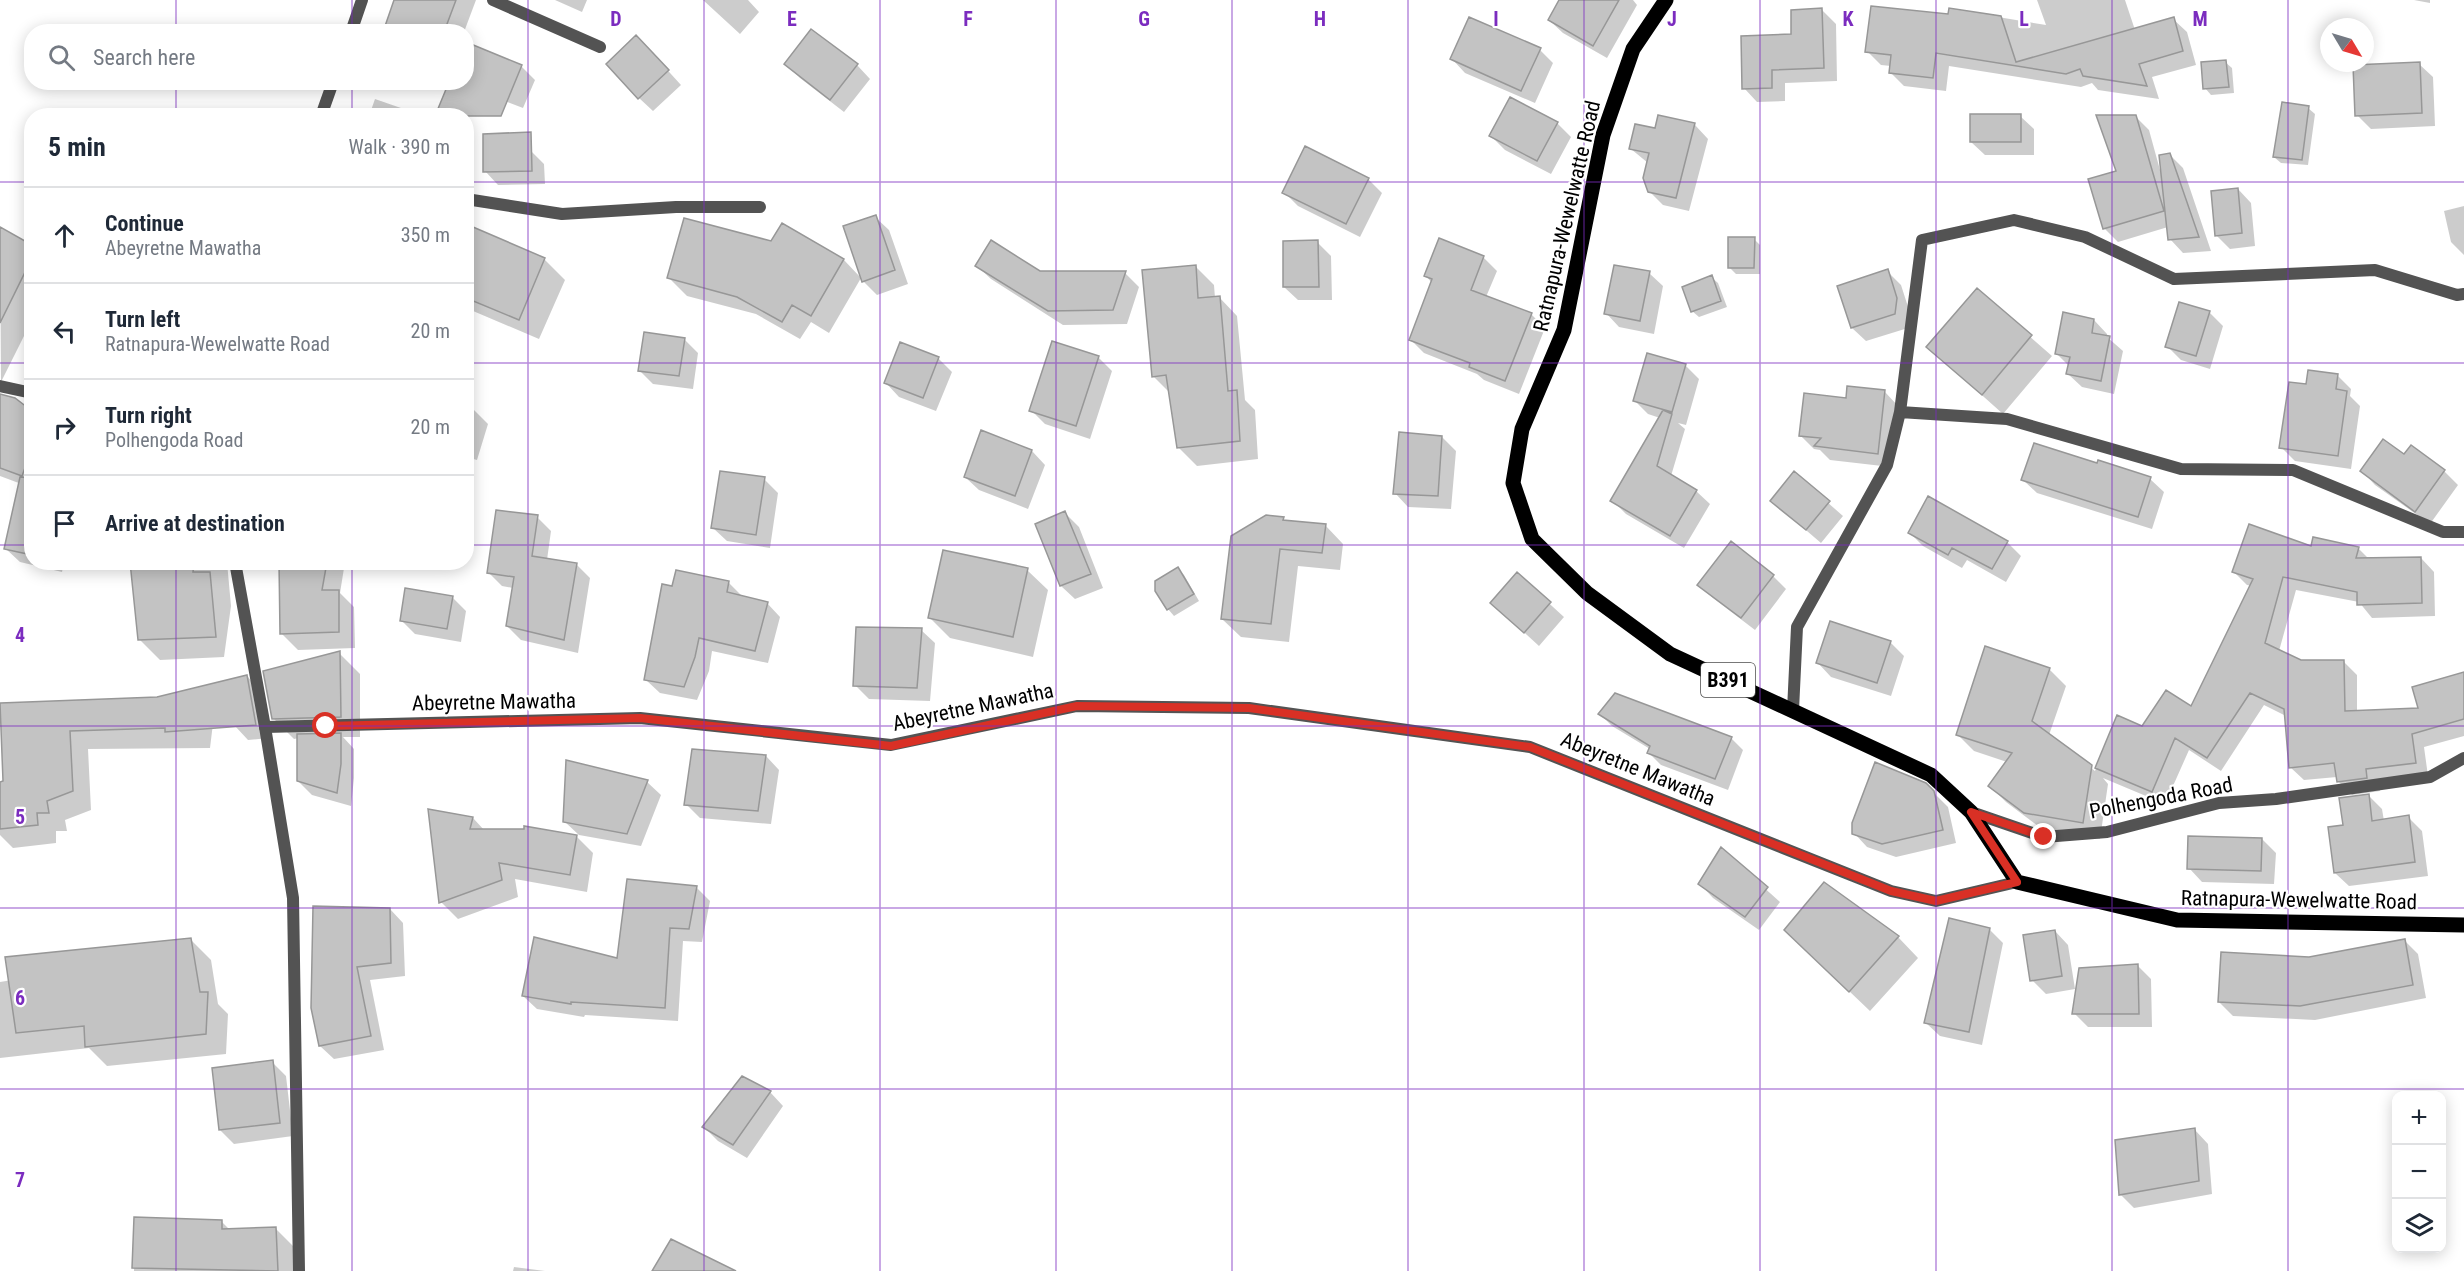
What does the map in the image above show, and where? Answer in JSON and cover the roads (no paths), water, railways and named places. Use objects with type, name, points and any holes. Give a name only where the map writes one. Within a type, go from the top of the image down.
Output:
[{"type":"main road","name":"Ratnapura-Wewelwatte Road","points":[[1666,0],[1633,49],[1603,135],[1564,330],[1522,429],[1513,483],[1532,539],[1587,593],[1670,654],[1931,775],[1971,812],[2017,882],[2177,920],[2464,925]]},
{"type":"street","points":[[354,24],[362,0]]},
{"type":"street","points":[[493,0],[600,47]]},
{"type":"street","points":[[324,108],[330,90]]},
{"type":"street","points":[[474,200],[562,214],[676,207],[760,207]]},
{"type":"street","points":[[1793,710],[1797,627],[1887,465],[1900,412],[1922,240],[2014,220],[2085,237],[2174,279],[2375,270],[2457,295],[2464,294]]},
{"type":"street","points":[[0,386],[24,391]]},
{"type":"street","points":[[1900,412],[2007,419],[2181,469],[2293,470],[2443,532],[2464,532]]},
{"type":"street","points":[[236,570],[293,898],[299,1271]]},
{"type":"street","name":"Abeyretne Mawatha","points":[[265,727],[640,718],[891,746],[1077,706],[1249,708],[1530,747],[1891,891],[1936,901],[2017,882]]},
{"type":"street","name":"Polhengoda Road","points":[[1971,812],[2044,837],[2107,832],[2218,803],[2276,799],[2430,777],[2464,758]]}]
